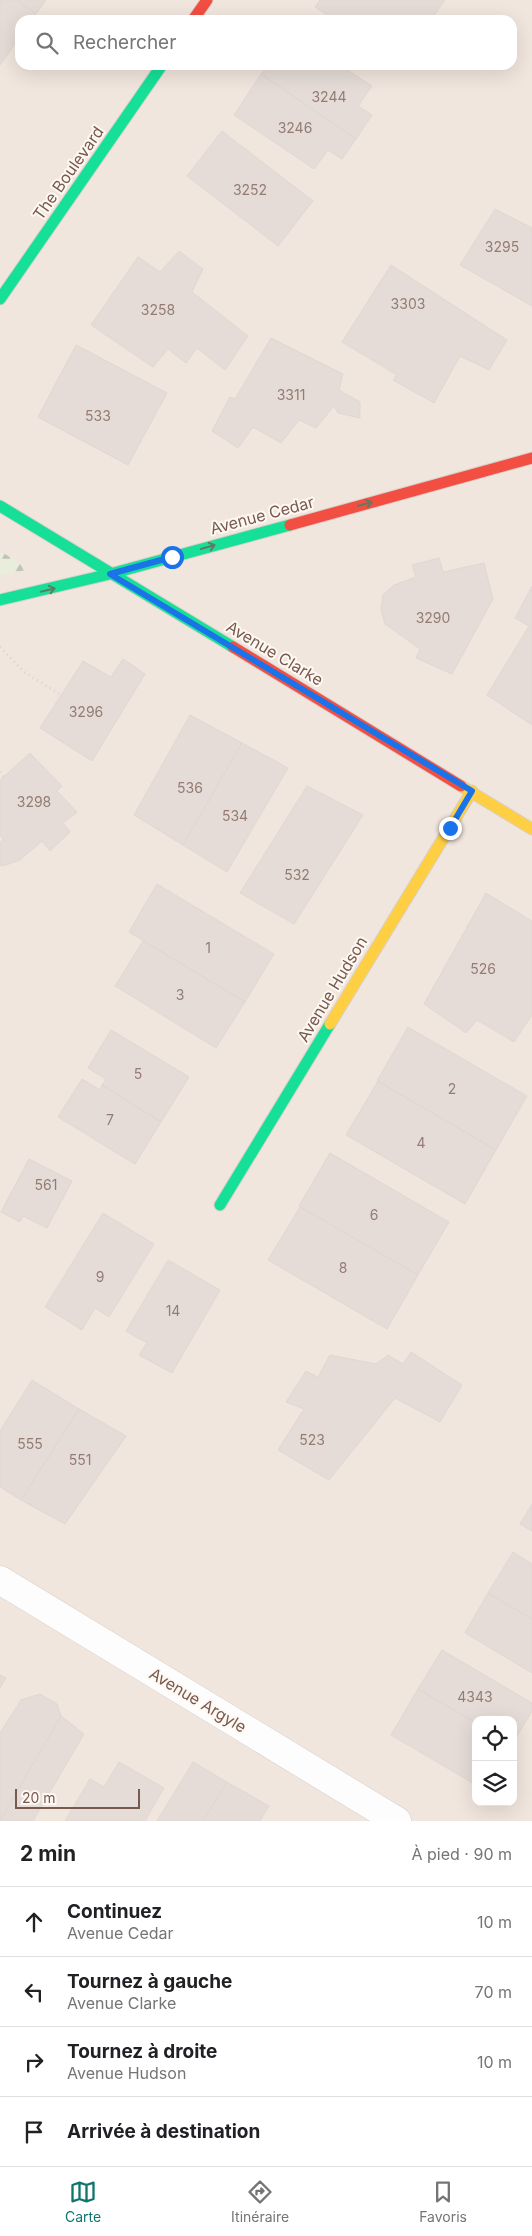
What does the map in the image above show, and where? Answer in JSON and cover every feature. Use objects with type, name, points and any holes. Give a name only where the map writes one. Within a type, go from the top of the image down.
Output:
[{"type":"street","points":[[196,15],[207,0]]},
{"type":"street","name":"The Boulevard","points":[[0,299],[159,70]]},
{"type":"street","name":"Avenue Cedar","points":[[0,600],[110,574],[532,458]]},
{"type":"street","name":"Avenue Clarke","points":[[0,506],[532,829]]},
{"type":"street","name":"Avenue Hudson","points":[[220,1204],[472,791]]},
{"type":"street","name":"Avenue Argyle","points":[[0,1580],[397,1821]]},
{"type":"path","points":[[0,647],[24,672],[61,695]]},
{"type":"path","points":[[0,772],[4,777]]},
{"type":"shaded area","points":[[0,0],[532,0],[532,1821],[0,1821]]},
{"type":"green space","points":[[0,551],[26,567],[26,570],[0,575]]},
{"type":"building","points":[[0,0],[17,0],[36,14],[15,15],[15,44],[0,65]]},
{"type":"building","points":[[17,0],[46,0],[36,14]]},
{"type":"building","points":[[320,0],[445,0],[434,15],[327,15],[315,7]]},
{"type":"building","points":[[264,70],[348,70],[372,86],[358,106],[372,115],[356,139],[261,74]]},
{"type":"building","points":[[261,74],[356,139],[342,159],[328,150],[314,169],[234,115]]},
{"type":"building","points":[[222,131],[313,201],[278,246],[187,176]]},
{"type":"building","points":[[495,209],[532,228],[532,306],[460,265]]},
{"type":"building","points":[[179,251],[203,269],[192,292],[248,336],[225,370],[197,348],[186,363],[168,349],[153,367],[91,325],[138,257],[160,272]]},
{"type":"building","points":[[391,265],[507,340],[489,370],[460,356],[434,403],[393,380],[397,375],[342,342]]},
{"type":"building","points":[[271,338],[343,374],[339,390],[360,402],[360,418],[338,413],[334,406],[316,428],[299,420],[281,443],[253,427],[238,448],[212,431],[230,397],[235,399]]},
{"type":"building","points":[[76,345],[167,393],[128,465],[38,417]]},
{"type":"building","points":[[439,558],[443,572],[484,563],[493,599],[452,674],[416,658],[420,649],[385,624],[381,609],[383,595],[394,585],[416,577],[412,565]]},
{"type":"building","points":[[532,586],[532,725],[487,695],[529,626],[515,618]]},
{"type":"building","points":[[123,659],[145,674],[92,761],[40,728],[83,661],[111,677]]},
{"type":"building","points":[[190,715],[242,743],[183,845],[134,815]]},
{"type":"building","points":[[242,743],[288,768],[227,872],[183,845]]},
{"type":"building","points":[[30,753],[62,786],[57,791],[77,812],[63,823],[70,832],[50,851],[42,841],[20,860],[3,866],[0,865],[0,843],[3,839],[0,835],[0,780]]},
{"type":"building","points":[[307,786],[363,815],[294,924],[240,893]]},
{"type":"building","points":[[157,884],[274,954],[245,1002],[129,932]]},
{"type":"building","points":[[486,893],[532,921],[532,1015],[514,1042],[477,1020],[466,1033],[424,1004]]},
{"type":"building","points":[[143,941],[245,1002],[216,1048],[115,986]]},
{"type":"building","points":[[408,1027],[527,1096],[496,1150],[377,1081]]},
{"type":"building","points":[[111,1030],[189,1077],[161,1122],[102,1085],[106,1079],[88,1068]]},
{"type":"building","points":[[82,1079],[100,1090],[102,1085],[161,1122],[135,1164],[58,1117]]},
{"type":"building","points":[[378,1081],[496,1150],[465,1204],[346,1135]]},
{"type":"building","points":[[330,1153],[449,1222],[418,1275],[299,1206]]},
{"type":"building","points":[[29,1159],[72,1181],[47,1228],[23,1216],[20,1222],[1,1212]]},
{"type":"building","points":[[300,1207],[418,1275],[387,1329],[268,1260]]},
{"type":"building","points":[[103,1213],[154,1244],[109,1317],[95,1308],[82,1330],[45,1307]]},
{"type":"building","points":[[168,1260],[220,1290],[172,1373],[139,1355],[147,1343],[126,1331]]},
{"type":"building","points":[[411,1352],[462,1385],[440,1422],[395,1398],[329,1480],[278,1450],[304,1409],[286,1402],[306,1371],[318,1377],[330,1355],[376,1364],[388,1355],[403,1364]]},
{"type":"building","points":[[32,1380],[79,1409],[21,1500],[0,1487],[0,1431]]},
{"type":"building","points":[[79,1409],[126,1436],[65,1524],[21,1500]]},
{"type":"building","points":[[532,1504],[532,1531],[520,1524]]},
{"type":"building","points":[[513,1552],[532,1564],[532,1619],[488,1593]]},
{"type":"building","points":[[488,1593],[532,1619],[532,1673],[465,1633]]},
{"type":"building","points":[[442,1650],[532,1703],[532,1711],[517,1736],[517,1716],[472,1716],[472,1721],[418,1689]]},
{"type":"building","points":[[0,1675],[6,1678],[0,1688]]},
{"type":"building","points":[[418,1689],[472,1721],[472,1783],[391,1735]]},
{"type":"building","points":[[40,1694],[57,1704],[61,1716],[0,1820],[0,1733],[21,1700]]},
{"type":"building","points":[[61,1716],[84,1734],[33,1821],[0,1821]]},
{"type":"building","points":[[119,1762],[164,1788],[145,1821],[65,1821],[90,1779],[104,1787]]},
{"type":"building","points":[[193,1762],[227,1782],[203,1821],[157,1821]]},
{"type":"building","points":[[227,1782],[269,1806],[260,1821],[203,1821]]},
{"type":"traffic: fast","points":[[0,299],[159,70]]},
{"type":"traffic: fast","points":[[0,506],[233,647]]},
{"type":"traffic: fast","points":[[0,600],[110,574],[290,525]]},
{"type":"traffic: fast","points":[[220,1205],[330,1024]]},
{"type":"traffic: slow","points":[[461,786],[532,829]]},
{"type":"traffic: slow","points":[[330,1024],[472,791]]},
{"type":"traffic: jam","points":[[196,15],[207,0]]},
{"type":"traffic: jam","points":[[290,525],[532,458]]},
{"type":"traffic: jam","points":[[233,647],[461,786]]},
{"type":"route","points":[[172,557],[110,574],[157,600],[472,791],[450,828]]}]
